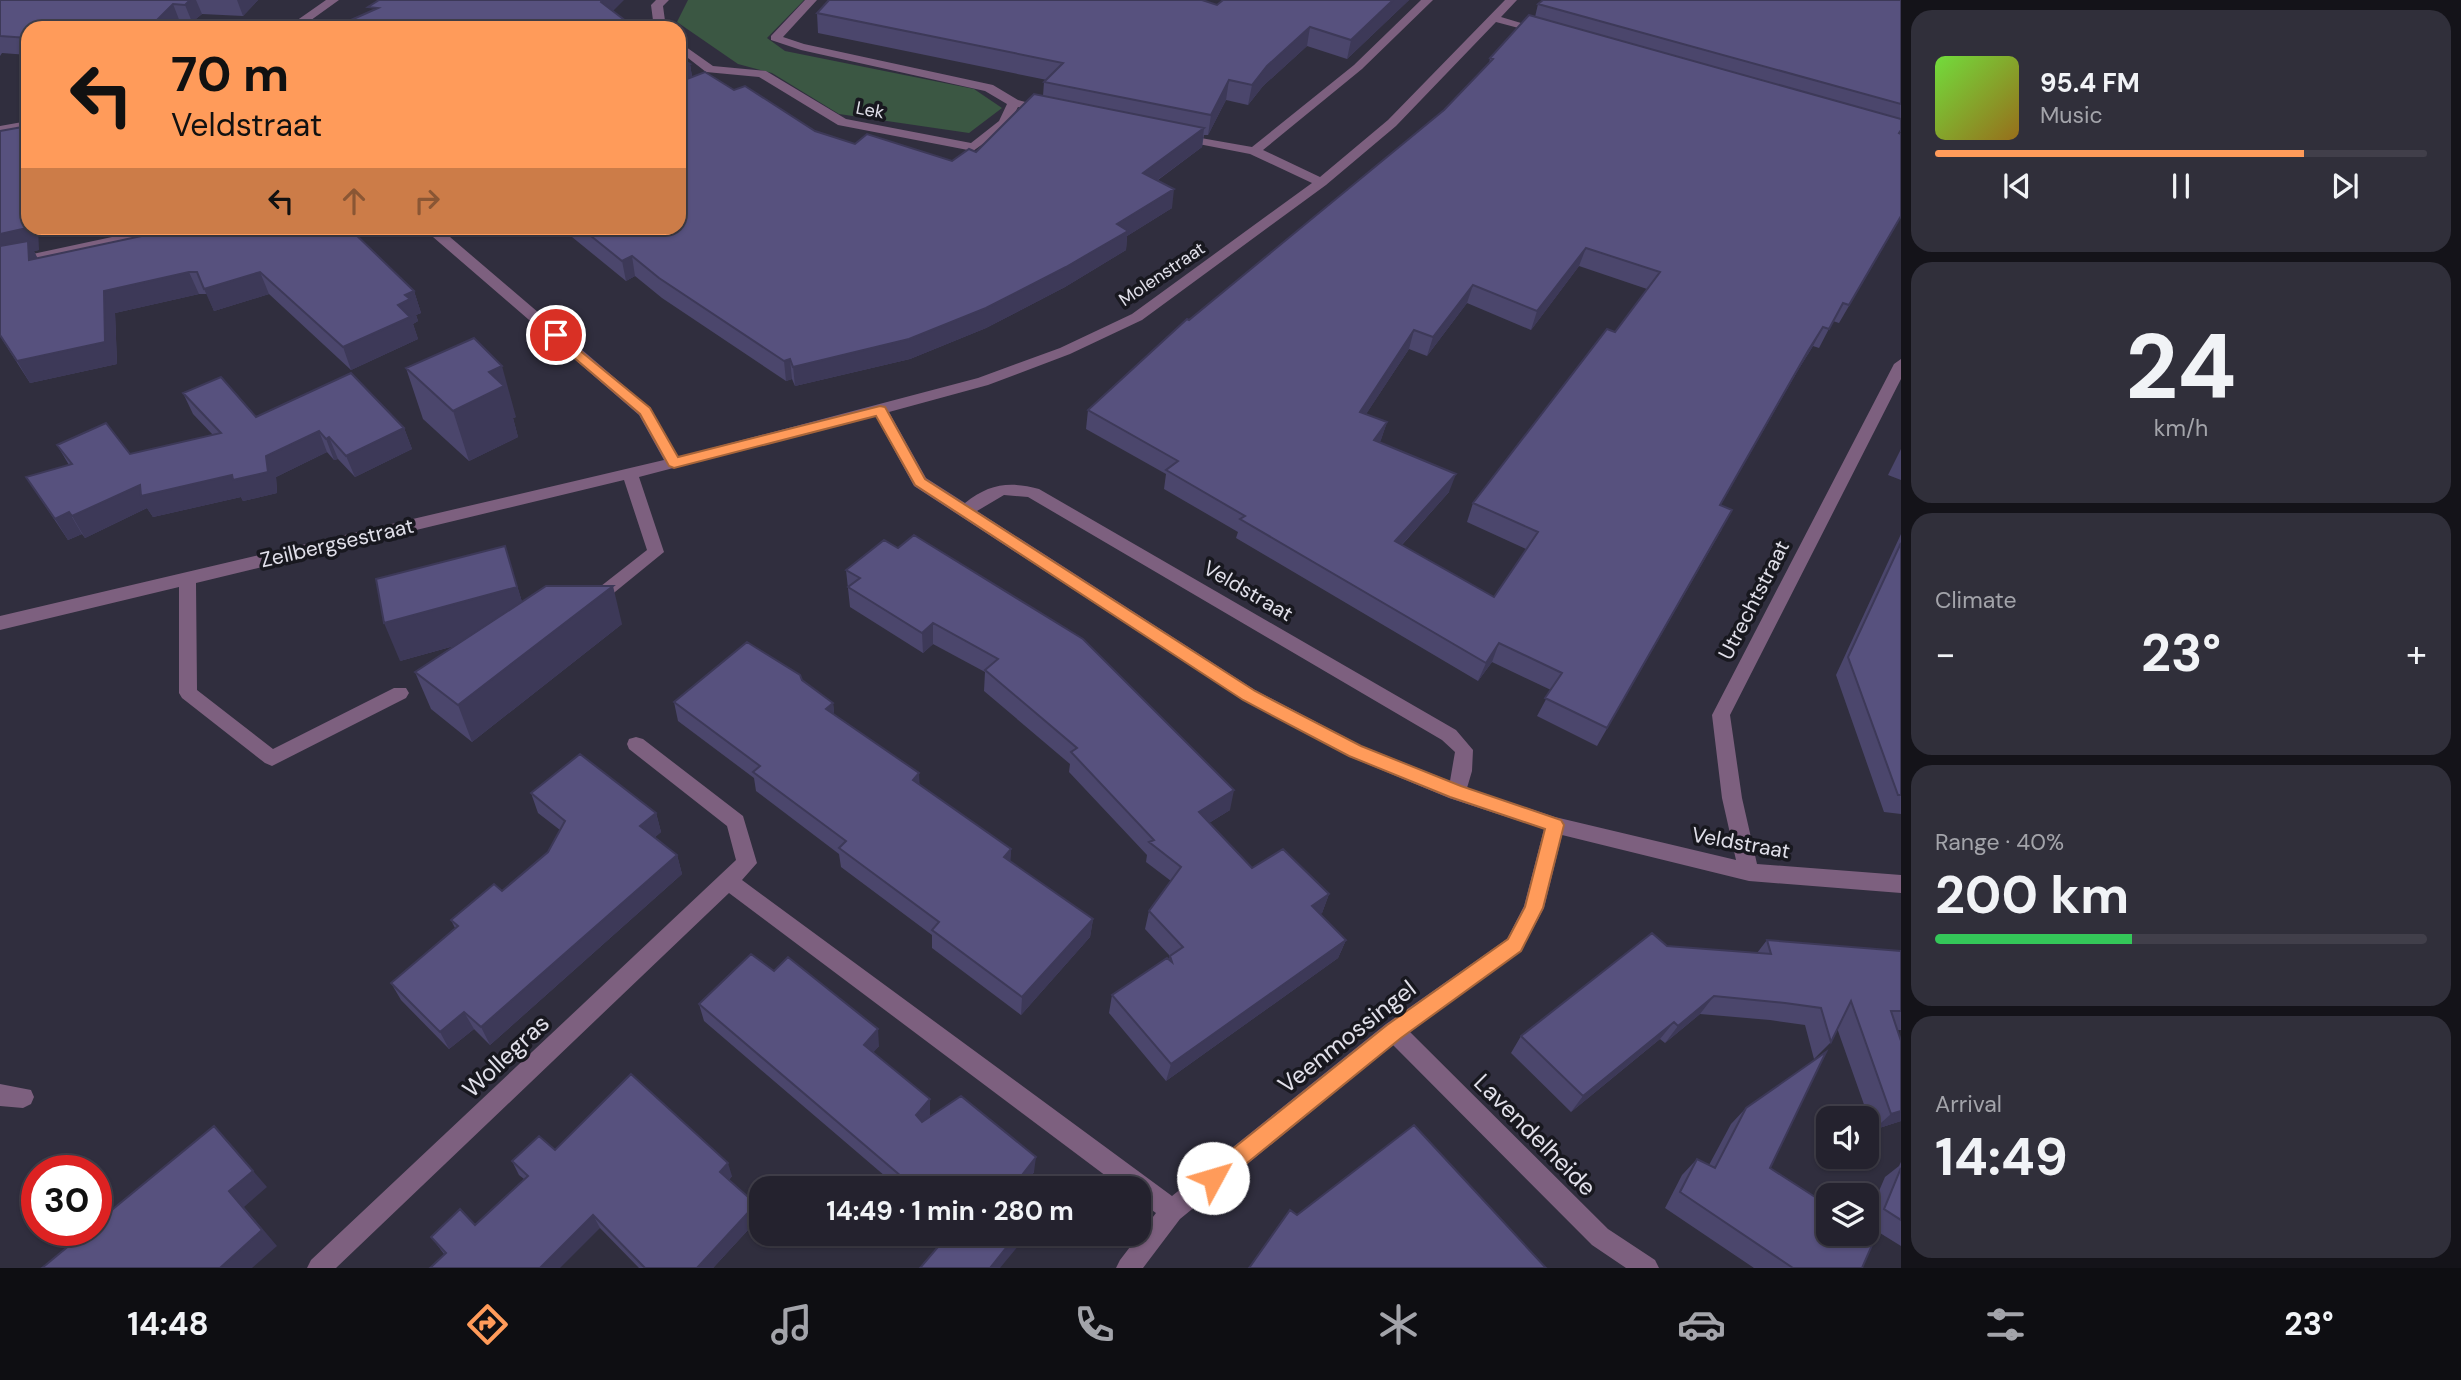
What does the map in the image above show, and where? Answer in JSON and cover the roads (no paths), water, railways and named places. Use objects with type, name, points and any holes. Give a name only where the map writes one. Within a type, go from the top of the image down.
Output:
[{"type":"street","points":[[302,21],[333,0]]},
{"type":"street","points":[[659,21],[657,5],[663,0]]},
{"type":"street","points":[[811,0],[775,38],[801,47],[989,88],[1014,103],[1054,111]]},
{"type":"street","points":[[1254,151],[1358,67],[1427,0]]},
{"type":"street","name":"Molenstraat","points":[[674,463],[983,382],[1065,351],[1137,317],[1321,182],[1392,123],[1511,0]]},
{"type":"street","points":[[1494,18],[1557,35]]},
{"type":"street","points":[[686,50],[710,69],[706,85]]},
{"type":"street","name":"Lek","points":[[710,69],[762,74],[842,122],[973,147],[1004,122],[1014,103]]},
{"type":"street","points":[[0,130],[21,126]]},
{"type":"street","points":[[1174,135],[1254,151],[1321,182]]},
{"type":"street","points":[[0,265],[138,235]]},
{"type":"street","points":[[439,235],[645,412],[674,463]]},
{"type":"street","name":"Utrechtstraat","points":[[1749,872],[1732,798],[1721,715],[1901,364]]},
{"type":"street","name":"Veldstraat","points":[[880,410],[920,482],[1249,695],[1355,751],[1456,792],[1555,825],[1749,872],[1901,884]]},
{"type":"street","name":"Zeilbergsestraat","points":[[0,623],[674,463]]},
{"type":"street","points":[[584,607],[656,552],[630,473]]},
{"type":"street","name":"Veldstraat","points":[[966,511],[989,492],[1009,487],[1033,493],[1449,735],[1464,750],[1463,771],[1456,792]]},
{"type":"street","points":[[188,578],[188,693],[272,758],[400,693]]},
{"type":"street","name":"Wollegras","points":[[320,1268],[747,863],[736,822],[636,744]]},
{"type":"street","name":"Veenmossingel","points":[[1128,1268],[1172,1210],[1394,1031],[1514,945],[1534,908],[1555,825]]},
{"type":"street","points":[[729,882],[1172,1210]]},
{"type":"street","name":"Lavendelheide","points":[[1394,1031],[1600,1237],[1647,1268]]},
{"type":"street","points":[[0,1095],[23,1097]]}]
